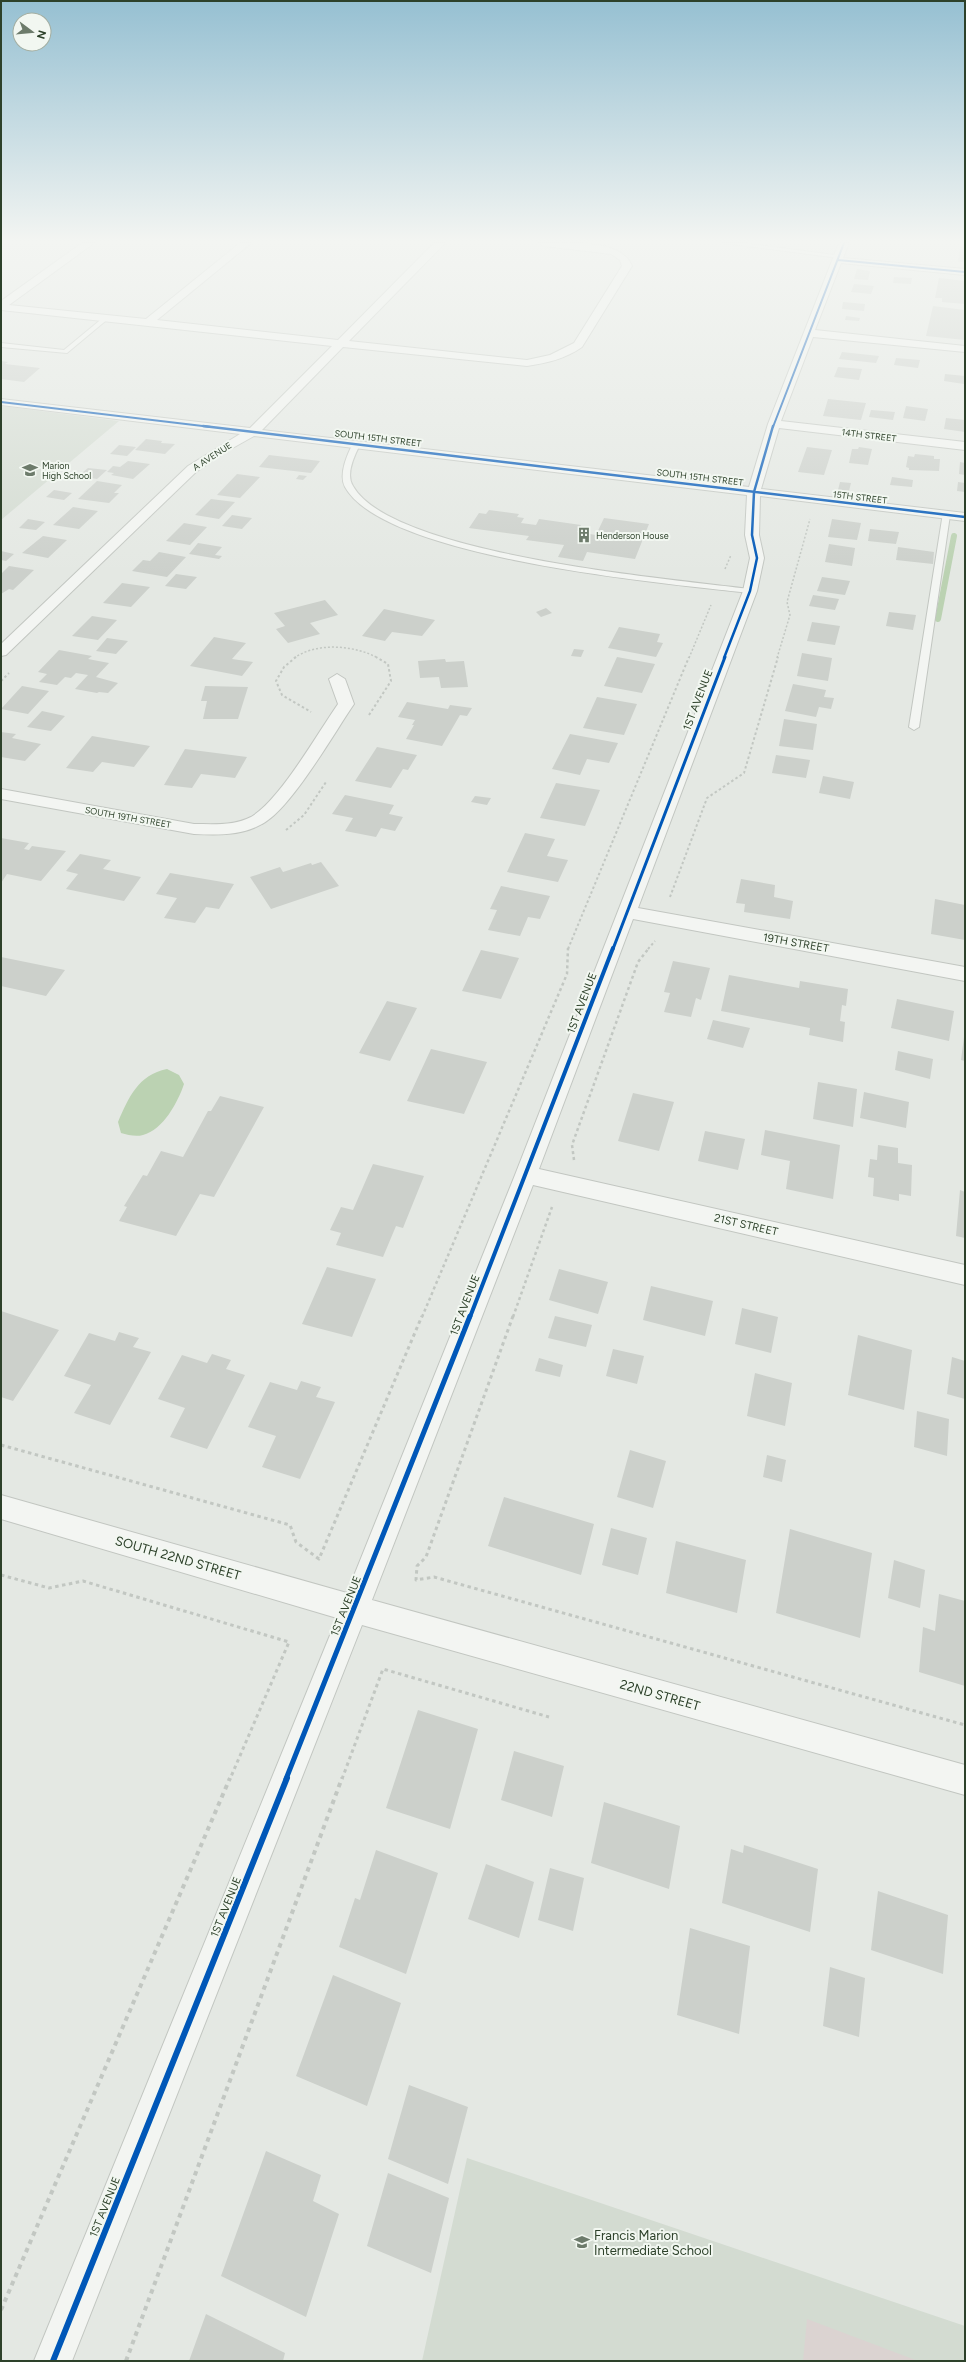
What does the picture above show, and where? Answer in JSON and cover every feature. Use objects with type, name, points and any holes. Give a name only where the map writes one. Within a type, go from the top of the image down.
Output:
[{"type":"street","name":"A AVENUE","points":[[1,652],[192,469],[218,451],[254,431],[332,353]]},
{"type":"street","points":[[442,353],[527,362],[550,360],[567,353]]},
{"type":"street","name":"1ST AVENUE","points":[[53,2361],[355,1609],[526,1175],[750,591],[757,558],[752,535],[754,492],[774,424],[801,353]]},
{"type":"street","name":"SOUTH 15TH STREET","points":[[1,402],[357,443],[754,492]]},
{"type":"street","name":"14TH STREET","points":[[774,424],[965,446]]},
{"type":"street","name":"15TH STREET","points":[[754,492],[965,517]]},
{"type":"street","name":"SOUTH 19TH STREET","points":[[1,794],[194,829],[226,830],[256,822],[276,806],[346,704],[337,679]]},
{"type":"street","name":"19TH STREET","points":[[626,912],[965,974]]},
{"type":"street","name":"21ST STREET","points":[[526,1175],[965,1275]]},
{"type":"street","name":"SOUTH 22ND STREET","points":[[1,1507],[355,1609]]},
{"type":"street","name":"22ND STREET","points":[[355,1609],[965,1780]]},
{"type":"lane","points":[[357,443],[348,463],[348,486],[360,502],[390,521],[453,545],[522,560],[750,591]]},
{"type":"lane","points":[[914,727],[946,515]]},
{"type":"path","points":[[811,516],[786,602],[790,615],[744,773],[734,783],[714,791],[707,798],[674,890],[663,908],[654,941],[638,962],[572,1145],[576,1158],[568,1168],[562,1183],[426,1557],[417,1566],[416,1580],[434,1577],[965,1725]]},
{"type":"path","points":[[1,1445],[290,1525],[296,1542],[319,1559],[567,974],[568,949],[731,555]]},
{"type":"path","points":[[311,715],[311,710],[282,695],[276,681],[281,669],[295,655],[333,647],[354,649],[374,655],[388,664],[391,681],[365,721]]},
{"type":"path","points":[[1,682],[12,670]]},
{"type":"path","points":[[281,833],[293,826],[314,802],[326,782]]},
{"type":"path","points":[[1,1575],[49,1588],[83,1581],[289,1642],[1,2310]]},
{"type":"path","points":[[126,2361],[383,1669],[549,1717]]},
{"type":"shaded area","name":"Marion High School","points":[[1,406],[119,421],[1,520]]},
{"type":"shaded area","points":[[167,1069],[179,1075],[184,1084],[174,1107],[169,1114],[157,1127],[143,1135],[135,1136],[121,1133],[118,1122],[126,1104],[136,1088],[149,1076]]},
{"type":"shaded area","name":"Francis Marion Intermediate School","points":[[467,2158],[965,2326],[965,2361],[422,2361]]},
{"type":"shaded area","points":[[807,2319],[918,2361],[803,2361]]},
{"type":"building","points":[[841,353],[879,356],[876,363],[839,359]]},
{"type":"building","points":[[896,358],[920,360],[918,368],[894,365]]},
{"type":"building","points":[[1,361],[8,362],[5,364],[40,368],[24,382],[1,379]]},
{"type":"building","points":[[838,367],[862,369],[859,380],[834,377]]},
{"type":"building","points":[[945,374],[965,376],[964,384],[944,381]]},
{"type":"building","points":[[828,399],[866,403],[861,420],[823,416]]},
{"type":"building","points":[[906,406],[928,409],[925,421],[903,418]]},
{"type":"building","points":[[871,410],[895,412],[893,420],[869,417]]},
{"type":"building","points":[[946,418],[965,420],[965,432],[944,429]]},
{"type":"building","points":[[146,439],[162,441],[161,443],[175,444],[165,454],[135,450]]},
{"type":"building","points":[[119,445],[136,447],[127,456],[110,454]]},
{"type":"building","points":[[807,447],[832,450],[824,475],[798,472]]},
{"type":"building","points":[[859,447],[872,449],[868,465],[849,463],[852,449],[858,449]]},
{"type":"building","points":[[915,454],[934,456],[934,459],[940,459],[939,471],[909,470],[909,468],[906,467],[908,456],[914,457]]},
{"type":"building","points":[[269,455],[320,461],[311,473],[259,467]]},
{"type":"building","points":[[128,461],[150,464],[133,479],[111,475],[114,473],[107,472],[113,466],[120,467]]},
{"type":"building","points":[[960,462],[965,463],[965,475],[959,474]]},
{"type":"building","points":[[88,468],[107,470],[97,479],[78,476]]},
{"type":"building","points":[[237,474],[260,477],[240,498],[217,495]]},
{"type":"building","points":[[299,475],[307,476],[303,480],[296,479]]},
{"type":"building","points":[[892,477],[913,480],[912,487],[890,485]]},
{"type":"building","points":[[97,481],[122,485],[114,493],[119,493],[109,503],[78,499]]},
{"type":"building","points":[[840,482],[851,483],[849,491],[838,490]]},
{"type":"building","points":[[958,482],[965,483],[965,492],[957,491]]},
{"type":"building","points":[[54,490],[72,493],[64,500],[46,497]]},
{"type":"building","points":[[211,499],[235,502],[219,519],[195,515]]},
{"type":"building","points":[[73,507],[98,511],[79,529],[53,525]]},
{"type":"building","name":"Henderson House","points":[[489,510],[519,514],[517,517],[524,518],[521,523],[536,525],[539,519],[581,525],[577,532],[596,535],[604,518],[649,524],[635,559],[587,552],[583,561],[558,557],[564,545],[526,540],[529,536],[469,528],[479,513],[486,514]]},
{"type":"building","points":[[232,515],[252,518],[242,529],[222,526]]},
{"type":"building","points":[[28,519],[45,522],[36,530],[19,528]]},
{"type":"building","points":[[832,519],[861,523],[857,540],[828,537]]},
{"type":"building","points":[[184,523],[207,527],[190,545],[166,541]]},
{"type":"building","points":[[870,529],[899,532],[896,544],[868,541]]},
{"type":"building","points":[[43,536],[67,540],[48,558],[22,553]]},
{"type":"building","points":[[198,543],[222,547],[215,555],[222,556],[219,559],[189,554]]},
{"type":"building","points":[[829,544],[855,548],[852,566],[825,562]]},
{"type":"building","points":[[898,547],[934,552],[933,564],[896,560]]},
{"type":"building","points":[[1,551],[14,554],[6,561],[1,560]]},
{"type":"building","points":[[159,552],[186,557],[167,577],[132,571],[143,560],[150,561]]},
{"type":"building","points":[[9,566],[34,570],[13,590],[9,589],[1,594],[1,574]]},
{"type":"building","points":[[176,574],[197,577],[186,589],[165,586]]},
{"type":"building","points":[[822,577],[850,581],[845,595],[817,591]]},
{"type":"building","points":[[122,583],[150,587],[131,607],[103,603]]},
{"type":"building","points":[[813,595],[839,599],[835,610],[809,606]]},
{"type":"building","points":[[325,600],[338,615],[310,623],[320,634],[288,643],[276,629],[285,626],[274,613]]},
{"type":"building","points":[[546,608],[552,613],[541,617],[536,612]]},
{"type":"building","points":[[384,609],[435,620],[422,636],[392,632],[385,641],[362,636]]},
{"type":"building","points":[[889,612],[916,615],[913,630],[886,626]]},
{"type":"building","points":[[92,616],[117,620],[98,640],[72,636]]},
{"type":"building","points":[[812,622],[840,626],[835,645],[807,641]]},
{"type":"building","points":[[619,627],[660,634],[657,642],[663,643],[656,657],[608,648]]},
{"type":"building","points":[[214,637],[246,643],[232,659],[253,662],[242,676],[190,666]]},
{"type":"building","points":[[107,638],[128,641],[116,654],[96,651]]},
{"type":"building","points":[[574,649],[584,650],[581,657],[571,656]]},
{"type":"building","points":[[59,650],[92,656],[88,659],[109,663],[96,677],[118,683],[108,693],[97,693],[75,689],[88,675],[76,673],[71,678],[65,677],[57,685],[39,682],[47,674],[38,672]]},
{"type":"building","points":[[802,653],[832,658],[828,681],[797,676]]},
{"type":"building","points":[[617,657],[655,664],[642,693],[604,686]]},
{"type":"building","points":[[445,659],[446,662],[464,661],[468,687],[441,688],[439,677],[420,678],[418,661]]},
{"type":"building","points":[[793,684],[826,690],[824,697],[834,698],[831,709],[819,707],[816,717],[785,711]]},
{"type":"building","points":[[22,686],[49,691],[28,714],[1,709]]},
{"type":"building","points":[[205,686],[248,687],[238,719],[203,719],[207,701],[201,701]]},
{"type":"building","points":[[597,697],[637,704],[624,735],[583,728]]},
{"type":"building","points":[[407,702],[448,709],[450,705],[472,708],[467,716],[460,715],[442,746],[406,739],[414,725],[412,725],[415,720],[398,717]]},
{"type":"building","points":[[42,711],[65,716],[51,731],[27,727]]},
{"type":"building","points":[[784,719],[817,724],[813,750],[779,746]]},
{"type":"building","points":[[1,732],[16,734],[12,738],[41,744],[25,761],[1,757]]},
{"type":"building","points":[[570,734],[618,743],[609,763],[587,759],[580,775],[552,769]]},
{"type":"building","points":[[92,736],[150,746],[134,767],[102,762],[93,772],[66,768]]},
{"type":"building","points":[[377,747],[417,755],[408,770],[403,769],[391,788],[355,781]]},
{"type":"building","points":[[185,749],[247,757],[235,778],[201,774],[192,788],[164,785]]},
{"type":"building","points":[[776,755],[810,760],[806,778],[772,773]]},
{"type":"building","points":[[823,776],[854,782],[850,799],[819,793]]},
{"type":"building","points":[[556,783],[600,790],[585,826],[540,818]]},
{"type":"building","points":[[345,795],[394,805],[389,814],[403,817],[395,831],[381,828],[376,837],[345,831],[353,818],[332,814]]},
{"type":"building","points":[[475,796],[491,798],[487,805],[471,802]]},
{"type":"building","points":[[525,833],[555,839],[547,856],[568,860],[558,882],[507,872]]},
{"type":"building","points":[[1,838],[29,843],[24,849],[29,850],[32,846],[66,851],[41,881],[7,874],[1,883]]},
{"type":"building","points":[[80,854],[111,860],[103,869],[141,877],[124,901],[66,889],[78,874],[66,871]]},
{"type":"building","points":[[321,862],[339,886],[271,909],[250,877],[280,867],[283,872],[311,863],[312,865]]},
{"type":"building","points":[[170,873],[234,884],[219,909],[206,907],[195,923],[164,918],[177,898],[156,894]]},
{"type":"building","points":[[741,879],[775,885],[774,897],[793,901],[790,919],[744,912],[745,904],[736,903]]},
{"type":"building","points":[[501,886],[550,896],[540,919],[528,917],[520,936],[488,930],[497,910],[490,909]]},
{"type":"building","points":[[935,899],[965,905],[965,940],[931,934]]},
{"type":"building","points":[[481,950],[519,958],[501,999],[462,991]]},
{"type":"building","points":[[1,957],[65,970],[46,996],[1,986]]},
{"type":"building","points":[[673,961],[710,968],[701,1000],[696,998],[691,1017],[664,1012],[670,993],[664,992]]},
{"type":"building","points":[[729,975],[799,988],[800,981],[848,989],[846,1006],[842,1005],[840,1021],[845,1022],[843,1042],[809,1035],[810,1028],[721,1011]]},
{"type":"building","points":[[897,999],[954,1011],[949,1041],[891,1028]]},
{"type":"building","points":[[387,1001],[417,1008],[390,1061],[359,1053]]},
{"type":"building","points":[[713,1020],[750,1028],[743,1048],[707,1039]]},
{"type":"building","points":[[965,1037],[965,1061],[961,1060]]},
{"type":"building","points":[[431,1049],[487,1062],[464,1114],[407,1101]]},
{"type":"building","points":[[898,1051],[933,1059],[930,1079],[895,1070]]},
{"type":"building","points":[[818,1082],[857,1089],[853,1127],[813,1119]]},
{"type":"building","points":[[864,1092],[909,1102],[906,1128],[860,1118]]},
{"type":"building","points":[[633,1093],[674,1102],[659,1151],[618,1141]]},
{"type":"building","points":[[220,1096],[264,1107],[214,1197],[200,1194],[176,1236],[119,1221],[127,1207],[124,1206],[143,1175],[147,1176],[161,1151],[183,1157],[208,1111],[211,1111]]},
{"type":"building","points":[[765,1130],[840,1145],[833,1199],[786,1189],[790,1161],[761,1155]]},
{"type":"building","points":[[705,1131],[745,1139],[738,1170],[698,1161]]},
{"type":"building","points":[[878,1145],[898,1148],[898,1163],[912,1165],[911,1196],[899,1194],[899,1201],[873,1196],[874,1178],[868,1177],[870,1159],[877,1160]]},
{"type":"building","points":[[373,1164],[424,1176],[403,1228],[396,1226],[383,1257],[336,1245],[341,1233],[330,1230],[341,1207],[353,1210]]},
{"type":"building","points":[[960,1190],[965,1192],[965,1238],[956,1236]]},
{"type":"building","points":[[327,1267],[376,1279],[352,1337],[302,1324]]},
{"type":"building","points":[[559,1269],[608,1282],[598,1314],[549,1300]]},
{"type":"building","points":[[651,1286],[713,1301],[705,1336],[643,1320]]},
{"type":"building","points":[[742,1308],[778,1317],[771,1353],[735,1344]]},
{"type":"building","points":[[1,1311],[59,1330],[13,1401],[1,1397]]},
{"type":"building","points":[[555,1316],[592,1325],[586,1347],[548,1338]]},
{"type":"building","points":[[119,1332],[139,1338],[133,1347],[151,1352],[110,1425],[74,1413],[91,1385],[64,1376],[89,1333],[115,1341]]},
{"type":"building","points":[[858,1335],[912,1350],[904,1410],[848,1395]]},
{"type":"building","points":[[613,1349],[644,1356],[637,1384],[606,1376]]},
{"type":"building","points":[[212,1354],[231,1360],[226,1369],[245,1375],[207,1449],[170,1437],[185,1408],[158,1399],[182,1355],[207,1363]]},
{"type":"building","points":[[952,1357],[965,1361],[965,1399],[947,1394]]},
{"type":"building","points":[[539,1358],[563,1365],[560,1377],[535,1371]]},
{"type":"building","points":[[755,1373],[792,1383],[785,1426],[747,1416]]},
{"type":"building","points":[[301,1381],[321,1387],[316,1397],[335,1402],[300,1479],[262,1467],[276,1436],[248,1427],[270,1382],[297,1390]]},
{"type":"building","points":[[917,1411],[949,1419],[947,1456],[914,1447]]},
{"type":"building","points":[[630,1450],[666,1461],[653,1508],[617,1497]]},
{"type":"building","points":[[767,1455],[786,1460],[782,1482],[763,1477]]},
{"type":"building","points":[[504,1497],[594,1524],[581,1575],[488,1546]]},
{"type":"building","points":[[611,1528],[647,1538],[638,1575],[602,1565]]},
{"type":"building","points":[[790,1529],[872,1553],[860,1638],[776,1613]]},
{"type":"building","points":[[676,1541],[746,1560],[737,1613],[666,1593]]},
{"type":"building","points":[[894,1560],[925,1570],[920,1608],[888,1598]]},
{"type":"building","points":[[939,1594],[965,1601],[965,1686],[919,1672],[923,1627],[935,1631]]},
{"type":"building","points":[[418,1710],[478,1729],[450,1829],[386,1808]]},
{"type":"building","points":[[514,1751],[564,1766],[552,1817],[501,1800]]},
{"type":"building","points":[[604,1802],[680,1826],[669,1889],[591,1863]]},
{"type":"building","points":[[744,1845],[818,1869],[810,1932],[722,1903],[731,1849],[743,1853]]},
{"type":"building","points":[[376,1850],[438,1873],[406,1974],[339,1947],[355,1898],[360,1900]]},
{"type":"building","points":[[486,1864],[534,1882],[519,1938],[468,1919]]},
{"type":"building","points":[[550,1868],[584,1878],[573,1931],[538,1920]]},
{"type":"building","points":[[878,1891],[948,1915],[943,1974],[871,1950]]},
{"type":"building","points":[[690,1928],[750,1946],[739,2034],[677,2015]]},
{"type":"building","points":[[830,1967],[865,1978],[859,2037],[823,2026]]},
{"type":"building","points":[[333,1975],[401,2003],[367,2106],[296,2076]]},
{"type":"building","points":[[409,2085],[468,2107],[448,2184],[388,2159]]},
{"type":"building","points":[[266,2151],[321,2175],[313,2201],[339,2214],[306,2317],[221,2276]]},
{"type":"building","points":[[388,2173],[449,2198],[431,2273],[367,2246]]},
{"type":"building","points":[[206,2314],[285,2353],[283,2361],[189,2361]]},
{"type":"waterway","points":[[938,619],[954,536]]},
{"type":"cycle path","points":[[53,2361],[370,1570],[526,1175],[750,591],[757,558],[752,535],[754,492],[774,424],[801,353]]},
{"type":"cycle path","points":[[1,402],[965,517]]},
{"type":"place","name":"Marion High School","points":[[30,470]]},
{"type":"place","name":"Henderson House","points":[[584,535]]},
{"type":"place","name":"Francis Marion Intermediate School","points":[[582,2242]]}]
